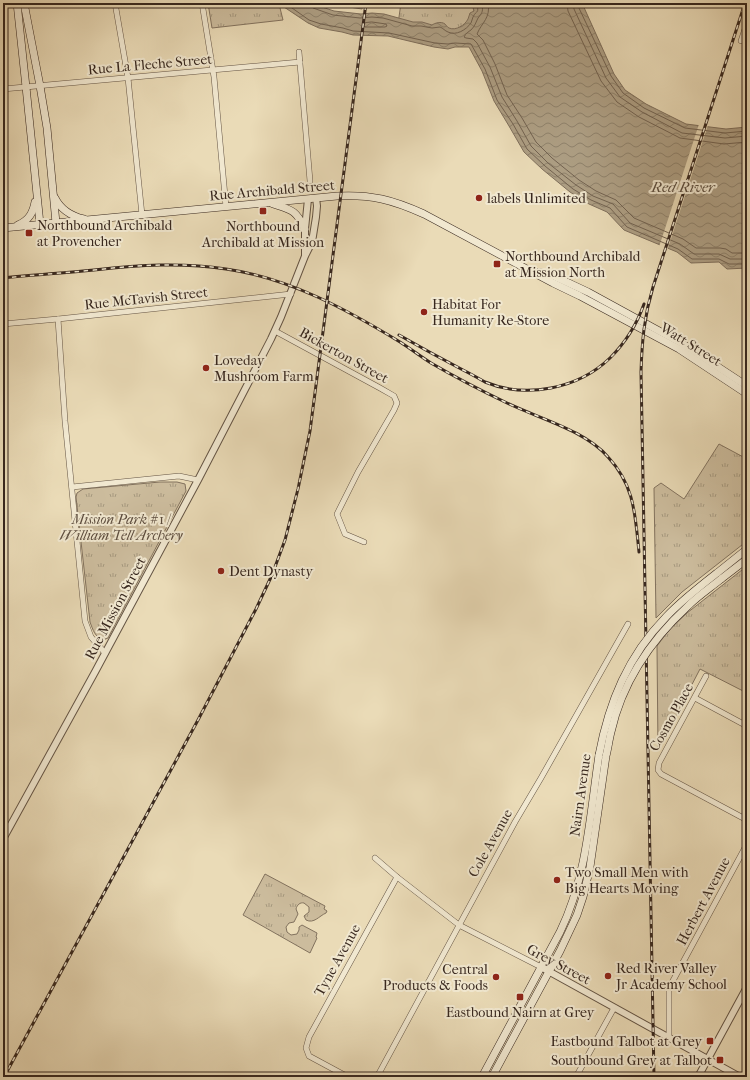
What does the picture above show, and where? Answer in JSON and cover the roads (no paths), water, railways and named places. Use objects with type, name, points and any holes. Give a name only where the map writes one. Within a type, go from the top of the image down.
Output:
[{"type":"main road","points":[[17,3],[40,224]]},
{"type":"main road","points":[[24,3],[47,128],[56,223]]},
{"type":"main road","points":[[11,228],[28,219],[33,210],[37,196]]},
{"type":"main road","points":[[54,196],[59,205],[68,213],[90,220]]},
{"type":"main road","name":"Rue Archibald Street","points":[[3,228],[337,196],[375,197],[400,204],[424,214],[553,283],[642,325]]},
{"type":"main road","points":[[269,203],[292,210],[300,219],[305,229]]},
{"type":"main road","name":"Watt Street","points":[[642,325],[683,344],[747,386]]},
{"type":"main road","name":"Watt Street","points":[[642,325],[747,394]]},
{"type":"main road","name":"Nairn Avenue","points":[[485,1076],[510,1024],[564,923],[580,879],[603,756],[618,707],[628,683],[653,643],[671,622],[747,549]]},
{"type":"main road","name":"Nairn Avenue","points":[[719,576],[747,559]]},
{"type":"main road","name":"Nairn Avenue","points":[[492,1077],[573,925],[585,889],[592,855],[603,756]]},
{"type":"main road","points":[[510,1024],[513,1037]]},
{"type":"street","points":[[115,3],[128,78],[142,215]]},
{"type":"street","points":[[202,3],[215,85],[226,207]]},
{"type":"street","points":[[741,41],[747,23]]},
{"type":"street","points":[[299,52],[310,181]]},
{"type":"street","name":"Rue La Fleche Street","points":[[3,89],[300,62]]},
{"type":"street","name":"Rue Mission Street","points":[[3,839],[80,700],[198,480],[275,331],[312,242],[317,206],[316,198]]},
{"type":"street","name":"Rue Mission Street","points":[[305,256],[305,229],[308,199]]},
{"type":"street","name":"Rue McTavish Street","points":[[3,324],[291,294]]},
{"type":"street","points":[[58,319],[65,421],[85,621],[90,637],[105,653]]},
{"type":"street","name":"Bickerton Street","points":[[275,331],[394,396],[397,403],[358,472],[337,514],[345,534],[364,542]]},
{"type":"street","points":[[72,486],[179,476],[198,480]]},
{"type":"street","name":"Cole Avenue","points":[[377,1077],[515,822],[628,624]]},
{"type":"street","name":"Cosmo Place","points":[[706,676],[659,763],[658,770],[661,774],[747,820]]},
{"type":"street","points":[[695,698],[747,726]]},
{"type":"street","name":"Herbert Avenue","points":[[669,1038],[669,988],[747,844]]},
{"type":"street","name":"Grey Street","points":[[375,858],[459,925],[541,967],[740,1077]]},
{"type":"street","name":"Tyne Avenue","points":[[348,1077],[309,1056],[306,1048],[309,1037],[397,877]]},
{"type":"street","points":[[698,1077],[747,986]]},
{"type":"street","points":[[576,1077],[614,1008]]},
{"type":"water","name":"Red River","points":[[278,3],[310,3],[334,11],[361,14],[384,14],[413,22],[422,22],[432,25],[442,23],[448,28],[454,29],[463,25],[467,21],[470,13],[474,11],[472,3],[582,3],[614,74],[625,90],[646,104],[686,124],[726,129],[747,127],[747,268],[727,269],[719,262],[691,263],[677,252],[624,230],[607,212],[589,204],[570,192],[524,152],[494,101],[482,71],[469,47],[455,47],[448,49],[388,36],[353,35],[319,28],[308,23]]},
{"type":"railway","points":[[4,1077],[198,720],[256,609],[272,575],[285,540],[298,489],[310,431],[366,3]]},
{"type":"railway","points":[[654,1077],[641,372],[643,339],[647,309],[653,287],[745,3]]},
{"type":"railway","points":[[3,278],[127,267],[176,265],[209,267],[249,273],[295,287],[316,296],[380,330],[431,363],[458,378],[505,402],[560,425],[587,439],[608,457],[624,479],[629,490],[635,513],[639,552]]},
{"type":"railway","points":[[399,335],[485,382],[517,390],[551,388],[567,384],[583,377],[597,369],[610,358],[630,333],[644,304]]},
{"type":"place","name":"labels Unlimited","points":[[479,198]]},
{"type":"place","name":"Northbound Archibald at Mission","points":[[263,211]]},
{"type":"place","name":"Northbound Archibald at Provencher","points":[[29,233]]},
{"type":"place","name":"Northbound Archibald at Mission North","points":[[497,264]]},
{"type":"place","name":"Habitat For Humanity Re-Store","points":[[424,312]]},
{"type":"place","name":"Loveday Mushroom Farm","points":[[206,368]]},
{"type":"place","name":"Dent Dynasty","points":[[221,571]]},
{"type":"place","name":"Two Small Men with Big Hearts Moving","points":[[557,880]]},
{"type":"place","name":"Red River Valley Jr Academy School","points":[[608,976]]},
{"type":"place","name":"Central Products & Foods","points":[[496,977]]},
{"type":"place","name":"Eastbound Nairn at Grey","points":[[520,997]]},
{"type":"place","name":"Eastbound Talbot at Grey","points":[[710,1041]]},
{"type":"place","name":"Southbound Grey at Talbot","points":[[720,1060]]},
{"type":"park label","name":"Mission Park #1 / William Tell Archery","points":[[121,528]]}]
